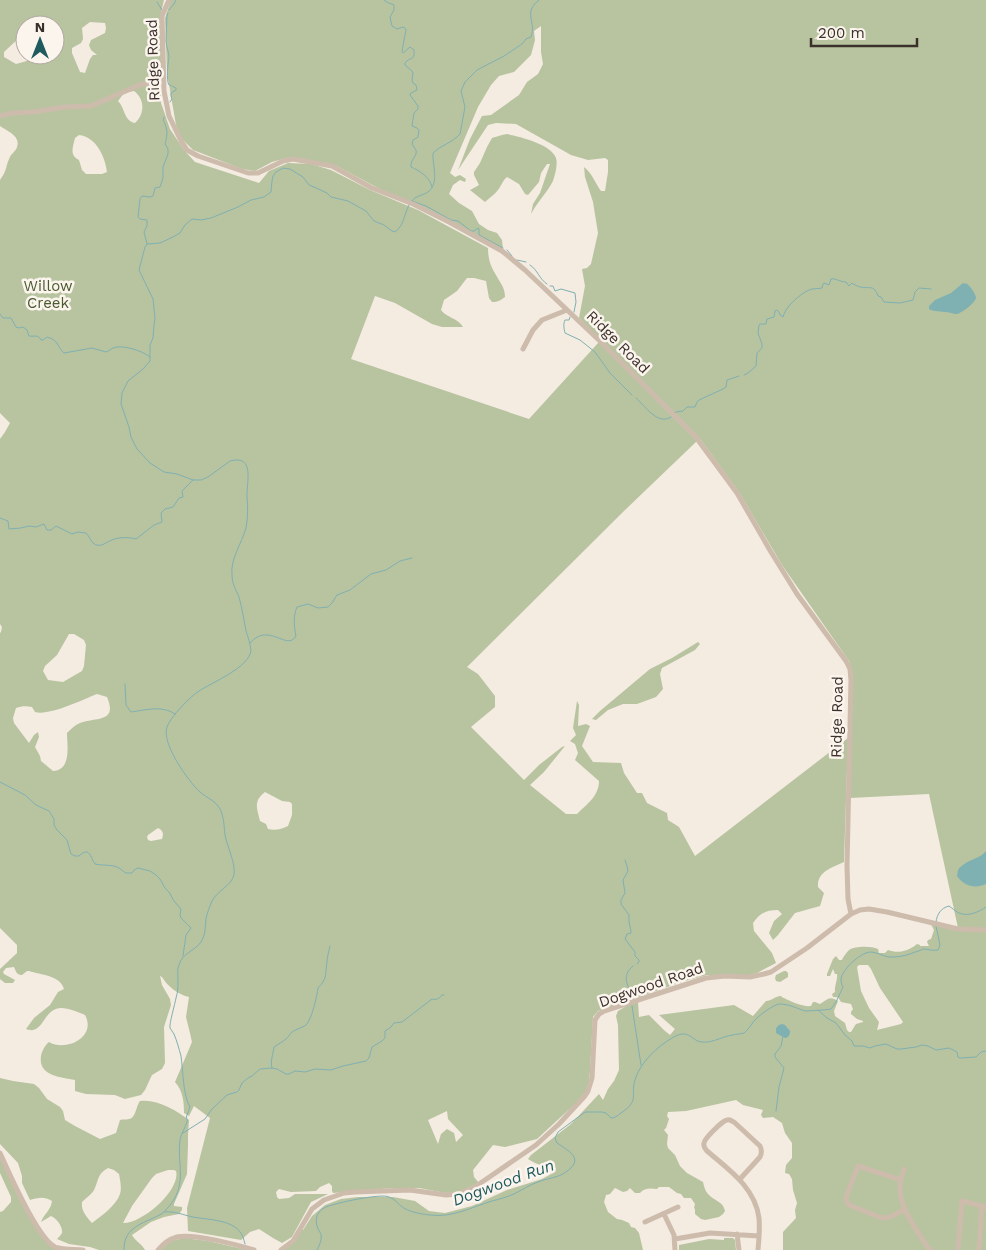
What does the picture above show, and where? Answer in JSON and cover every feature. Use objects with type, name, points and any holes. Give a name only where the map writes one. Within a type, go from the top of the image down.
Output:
[{"type":"street","name":"Ridge Road","points":[[169,0],[163,12],[162,26],[164,91],[169,116],[181,141],[188,150],[198,156],[248,174],[258,173],[282,161],[293,159],[326,164],[339,169],[372,188],[410,203],[502,251],[536,280],[603,344],[695,436],[737,493],[797,594],[848,665],[851,680],[846,866],[850,914]]},
{"type":"street","points":[[0,116],[65,107],[91,106],[142,84],[149,84],[164,91]]},
{"type":"street","points":[[523,349],[542,320],[567,310]]},
{"type":"street","name":"Dogwood Road","points":[[281,1250],[293,1241],[312,1209],[333,1196],[355,1192],[410,1190],[446,1195],[458,1194],[473,1188],[536,1144],[559,1124],[584,1097],[590,1085],[594,1025],[599,1014],[618,1006],[706,978],[725,976],[750,977],[771,972],[850,914],[860,910],[875,910],[917,918],[958,929],[986,930]]},
{"type":"street","points":[[740,1179],[762,1154],[760,1146],[734,1122],[725,1120],[706,1139],[704,1148],[740,1179],[754,1203],[758,1216],[758,1250]]},
{"type":"street","points":[[0,1153],[28,1212],[46,1239],[57,1247],[82,1250]]},
{"type":"street","points":[[901,1180],[858,1166],[846,1197],[848,1204],[882,1218],[890,1217],[905,1210]]},
{"type":"street","points":[[904,1169],[900,1183],[900,1196],[905,1210],[931,1250]]},
{"type":"street","points":[[958,1250],[962,1201],[984,1206],[979,1250]]},
{"type":"street","points":[[645,1222],[678,1207]]},
{"type":"street","points":[[664,1214],[675,1239],[675,1250]]},
{"type":"street","points":[[675,1239],[710,1233],[759,1236]]},
{"type":"street","points":[[737,1234],[739,1250]]},
{"type":"street","points":[[158,1250],[170,1240],[185,1236],[208,1239],[254,1250]]},
{"type":"green space","name":"Willow Creek","points":[[0,0],[164,0],[160,17],[162,56],[159,75],[161,103],[170,129],[184,150],[195,162],[259,183],[269,171],[288,163],[311,164],[331,170],[370,190],[418,210],[488,248],[491,265],[503,288],[505,297],[499,301],[492,302],[489,298],[486,281],[467,278],[457,291],[444,300],[441,310],[463,327],[442,327],[432,324],[395,303],[375,296],[351,359],[529,419],[599,342],[697,441],[467,667],[478,674],[495,696],[495,707],[471,727],[524,780],[539,765],[565,746],[544,772],[530,785],[566,814],[577,814],[588,803],[597,791],[599,781],[575,760],[578,753],[575,744],[570,741],[576,735],[573,728],[577,701],[579,705],[578,726],[586,724],[590,726],[582,746],[593,762],[621,763],[624,773],[637,793],[642,793],[647,803],[667,813],[668,820],[679,827],[695,856],[848,738],[844,862],[826,871],[820,877],[818,887],[824,893],[820,906],[795,913],[773,940],[769,933],[774,921],[782,914],[778,910],[764,913],[753,923],[754,931],[772,953],[776,963],[749,975],[707,975],[598,1011],[593,1017],[589,1084],[586,1091],[576,1103],[537,1139],[505,1147],[493,1145],[473,1170],[474,1177],[479,1183],[458,1192],[446,1193],[419,1188],[393,1188],[333,1193],[332,1186],[329,1183],[316,1191],[291,1192],[279,1189],[276,1192],[279,1199],[289,1198],[295,1194],[328,1194],[311,1202],[292,1237],[282,1243],[259,1229],[250,1232],[241,1240],[188,1231],[187,1208],[210,1118],[194,1106],[189,1116],[184,1113],[180,1089],[175,1082],[192,1042],[186,1017],[189,997],[174,990],[160,976],[171,1005],[164,1027],[165,1063],[162,1069],[152,1075],[141,1095],[125,1099],[115,1095],[86,1094],[75,1091],[75,1080],[51,1074],[43,1068],[41,1056],[49,1042],[56,1045],[71,1044],[83,1036],[87,1030],[88,1023],[85,1015],[70,1009],[61,1008],[55,1009],[50,1013],[36,1029],[26,1029],[34,1018],[50,1005],[58,992],[64,989],[59,981],[49,976],[29,971],[22,975],[16,972],[14,967],[6,968],[3,972],[15,980],[13,983],[5,983],[0,979],[0,969],[17,953],[17,945],[0,928],[0,633],[2,627],[0,624],[0,439],[10,423],[0,413],[0,180],[18,143],[13,134],[0,126]],"holes":[[[90,22],[105,23],[106,28],[105,33],[91,40],[89,45],[91,50],[97,55],[93,55],[90,59],[85,73],[80,72],[72,53],[72,48],[81,43],[83,39],[82,28]],[[134,91],[142,102],[141,115],[135,123],[129,120],[118,101],[124,93]],[[79,135],[95,143],[102,154],[107,172],[102,174],[86,174],[82,170],[79,160],[73,153],[75,138]],[[69,634],[74,634],[84,640],[86,645],[82,671],[63,682],[48,680],[43,671],[45,666],[57,655]],[[97,694],[107,697],[110,705],[108,715],[104,718],[78,724],[67,733],[68,750],[66,762],[59,770],[53,771],[41,761],[35,747],[39,737],[38,732],[29,743],[14,723],[13,718],[16,708],[24,706],[32,707],[35,712],[48,712]],[[265,792],[292,804],[292,815],[288,826],[273,830],[268,829],[266,824],[260,821],[257,802]],[[158,828],[163,834],[162,839],[151,841],[147,837]],[[447,1111],[448,1119],[463,1135],[456,1142],[454,1133],[447,1129],[441,1134],[438,1144],[428,1120]]]},
{"type":"green space","points":[[171,0],[986,0],[986,928],[958,928],[929,794],[850,798],[853,676],[849,661],[782,565],[739,492],[701,440],[579,318],[585,286],[582,269],[587,268],[591,264],[598,233],[593,202],[585,177],[584,167],[601,191],[605,191],[608,160],[605,158],[588,160],[571,155],[516,124],[496,123],[488,125],[458,170],[470,139],[482,116],[491,115],[519,95],[527,82],[538,74],[543,64],[541,26],[534,31],[535,40],[531,55],[514,72],[499,76],[491,85],[478,107],[450,173],[455,177],[460,175],[466,179],[465,182],[460,180],[453,185],[449,194],[472,211],[479,224],[497,233],[502,240],[503,249],[335,165],[286,158],[272,162],[255,171],[242,169],[193,150],[182,139],[176,125],[167,73],[165,18]]},
{"type":"green space","points":[[507,134],[542,145],[553,153],[557,161],[553,181],[531,214],[533,204],[540,193],[550,164],[547,164],[541,173],[539,182],[528,195],[525,194],[519,184],[507,177],[496,192],[485,202],[470,190],[479,185],[474,172],[492,138]]},
{"type":"green space","points":[[698,642],[700,644],[695,650],[662,668],[660,674],[663,689],[656,697],[637,704],[623,704],[608,710],[596,720],[592,719],[650,669]]},
{"type":"green space","points":[[931,924],[986,932],[986,1250],[783,1250],[783,1232],[796,1218],[795,1210],[797,1203],[792,1179],[789,1174],[785,1173],[786,1165],[792,1158],[792,1143],[785,1133],[782,1123],[773,1117],[763,1118],[761,1115],[763,1110],[743,1105],[736,1100],[686,1111],[668,1112],[667,1116],[669,1119],[664,1130],[668,1135],[668,1148],[675,1155],[680,1166],[687,1173],[703,1182],[707,1193],[724,1208],[725,1211],[719,1217],[701,1219],[695,1214],[695,1204],[691,1198],[684,1198],[669,1187],[647,1189],[640,1193],[635,1193],[630,1188],[623,1192],[615,1188],[610,1194],[606,1195],[604,1202],[608,1212],[635,1228],[639,1233],[643,1250],[284,1250],[303,1230],[312,1216],[325,1205],[341,1199],[393,1197],[415,1201],[429,1211],[445,1213],[472,1206],[507,1190],[542,1179],[553,1173],[556,1168],[535,1163],[528,1159],[571,1124],[599,1094],[603,1100],[619,1070],[616,1016],[618,1011],[628,1005],[638,1002],[639,1017],[649,1015],[670,1035],[675,1029],[659,1015],[734,1005],[753,1016],[766,1001],[779,996],[808,1006],[811,1006],[813,1002],[820,1004],[832,998],[838,1001],[834,1011],[835,1016],[845,1023],[847,1030],[851,1032],[856,1024],[863,1021],[851,1014],[853,1009],[851,1004],[841,1002],[838,998],[833,997],[837,974],[835,974],[833,969],[830,976],[827,976],[827,974],[833,959],[836,956],[839,960],[842,960],[849,950],[859,947],[875,948],[878,949],[879,953],[885,953],[888,950],[903,951],[917,944],[929,946],[927,942],[931,939],[934,930]],"holes":[[[859,965],[868,965],[880,988],[903,1022],[901,1024],[877,1030],[879,1022],[869,1008],[861,991],[857,967]]]},
{"type":"green space","points":[[784,971],[788,973],[788,977],[780,982],[776,981],[776,975]]},
{"type":"green space","points":[[0,1078],[34,1084],[47,1099],[60,1107],[65,1120],[100,1139],[116,1133],[120,1120],[131,1118],[140,1101],[160,1103],[189,1120],[187,1174],[174,1204],[174,1206],[182,1207],[182,1210],[179,1214],[151,1222],[132,1235],[145,1250],[99,1250],[69,1244],[57,1239],[62,1234],[62,1230],[55,1219],[51,1216],[41,1222],[52,1201],[44,1198],[30,1200],[22,1183],[18,1163],[0,1144]],"holes":[[[108,1168],[119,1174],[120,1194],[112,1207],[92,1223],[83,1211],[82,1202],[93,1192],[100,1175]],[[168,1170],[176,1171],[176,1179],[166,1196],[140,1218],[123,1223],[132,1206],[152,1178],[156,1174]]]},
{"type":"green space","points":[[0,1157],[45,1240],[60,1250],[0,1250],[0,1212],[11,1202],[11,1197],[0,1173]]},
{"type":"green space","points":[[184,1238],[208,1241],[247,1250],[161,1250],[171,1241]]},
{"type":"green space","points":[[724,1238],[733,1238],[735,1240],[736,1250],[679,1250],[679,1245],[709,1239],[724,1240]]},
{"type":"water","points":[[963,283],[970,286],[976,296],[968,308],[957,314],[929,309],[929,306],[935,300],[951,293]]},
{"type":"water","points":[[986,851],[986,884],[974,886],[963,882],[957,876],[958,870],[961,866]]},
{"type":"water","points":[[782,1024],[790,1031],[789,1036],[786,1038],[776,1033],[776,1028]]},
{"type":"waterway","points":[[169,10],[176,0]]},
{"type":"waterway","points":[[384,0],[394,5],[394,10],[390,17],[392,26],[397,29],[403,27],[406,30],[403,53],[410,47],[414,50],[413,58],[405,63],[413,72],[412,80],[417,90],[410,95],[418,106],[414,113],[412,126],[419,130],[418,137],[413,140],[412,144],[416,152],[411,167],[427,177],[432,187]]},
{"type":"waterway","points":[[411,202],[428,192],[434,184],[433,153],[460,134],[465,107],[461,91],[465,82],[477,70],[504,56],[531,37],[531,9],[539,0]]},
{"type":"waterway","points":[[157,2],[162,10]]},
{"type":"waterway","points":[[168,13],[166,41],[169,57],[168,80],[169,85],[176,88],[171,93],[172,99],[170,102]]},
{"type":"waterway","points":[[147,244],[144,232],[147,220],[138,217],[140,199],[142,196],[153,196],[155,188],[160,187],[163,178],[163,167],[168,154],[165,144],[167,132],[163,121],[164,117]]},
{"type":"waterway","points":[[124,1250],[127,1235],[137,1226],[163,1213],[171,1204],[179,1188],[180,1140],[190,1107],[185,1090],[181,1056],[174,1033],[170,1028],[178,991],[178,968],[183,957],[201,942],[205,933],[207,914],[212,901],[234,875],[234,866],[220,809],[200,792],[183,771],[168,742],[167,727],[176,713],[191,697],[238,668],[249,656],[251,650],[232,575],[233,563],[247,524],[247,466],[238,460],[230,461],[201,480],[193,480],[177,474],[164,472],[150,463],[137,449],[131,437],[121,404],[122,393],[128,381],[150,361],[150,345],[153,338],[155,318],[153,299],[139,270],[145,247],[147,244],[160,243],[180,233],[192,219],[211,218],[251,200],[264,197],[271,192],[273,176],[283,168],[290,169],[303,177],[309,185],[327,193],[331,197],[348,201],[366,211],[374,221],[395,232],[402,223],[409,205]]},
{"type":"waterway","points":[[412,201],[426,206],[451,220],[458,221],[471,231],[478,228],[479,235],[503,248]]},
{"type":"waterway","points":[[507,250],[512,256]]},
{"type":"waterway","points":[[517,260],[526,262]]},
{"type":"waterway","points":[[530,265],[547,284]]},
{"type":"waterway","points":[[744,375],[756,366],[757,353],[762,348],[758,333],[759,325],[766,324],[767,319],[774,317],[777,310],[783,317],[784,313],[797,298],[811,289],[822,288],[824,283],[829,285],[831,279],[846,282],[849,286],[852,283],[859,287],[873,288],[884,302],[900,303],[913,300],[915,292],[919,288],[931,289]]},
{"type":"waterway","points":[[550,286],[553,286],[555,291],[561,289],[575,293],[574,312]]},
{"type":"waterway","points":[[0,314],[3,318],[11,318],[16,327],[23,327],[27,330],[29,336],[37,336],[41,340],[47,337],[54,340],[64,353],[92,348],[106,352],[113,348],[122,347],[138,350],[150,357]]},
{"type":"waterway","points":[[570,317],[569,320],[564,322],[565,333],[580,340],[595,352],[610,373],[632,395]]},
{"type":"waterway","points":[[674,413],[683,411],[687,407],[695,407],[699,400],[726,387],[727,380],[739,376]]},
{"type":"waterway","points":[[636,398],[657,417],[661,419],[671,417]]},
{"type":"waterway","points":[[0,518],[8,521],[9,529],[29,526],[36,527],[44,524],[47,530],[51,530],[56,526],[72,534],[78,532],[86,533],[96,545],[118,538],[136,539],[154,525],[162,522],[161,513],[165,509],[173,507],[179,498],[183,497],[182,491],[193,480]]},
{"type":"waterway","points":[[250,643],[257,637],[264,635],[271,635],[288,641],[292,640],[296,636],[294,622],[297,607],[308,604],[318,608],[328,607],[337,595],[350,590],[371,574],[386,570],[400,561],[412,558]]},
{"type":"waterway","points":[[125,684],[126,705],[131,712],[159,709],[175,714]]},
{"type":"waterway","points":[[0,782],[25,795],[36,805],[49,811],[54,819],[54,825],[57,830],[67,840],[71,854],[79,856],[88,852],[95,864],[116,867],[126,873],[132,873],[138,868],[150,871],[156,875],[181,909],[181,918],[191,928],[186,935],[183,956]]},
{"type":"waterway","points":[[625,860],[628,871],[623,880],[625,893],[621,904],[629,915],[631,931],[625,939],[639,960],[637,964]]},
{"type":"waterway","name":"Dogwood Run","points":[[936,922],[940,912],[949,906],[959,913],[966,914],[977,912],[986,907]]},
{"type":"waterway","name":"Dogwood Run","points":[[317,1250],[321,1237],[316,1222],[317,1216],[320,1211],[331,1205],[384,1196],[393,1199],[411,1211],[438,1216],[446,1215],[509,1196],[535,1183],[563,1174],[572,1167],[575,1159],[570,1152],[557,1143],[555,1138],[558,1132],[585,1112],[602,1112],[612,1118],[627,1108],[633,1101],[634,1083],[642,1065],[666,1042],[683,1034],[687,1034],[696,1040],[707,1042],[744,1033],[759,1016],[779,1004],[789,1005],[805,1011],[831,1009],[843,987],[842,976],[856,959],[870,952],[887,957],[899,957],[923,949],[938,950],[940,945],[936,926]]},
{"type":"waterway","points":[[272,1068],[271,1060],[274,1047],[292,1032],[306,1025],[310,1018],[318,988],[325,978],[330,946]]},
{"type":"waterway","points":[[632,998],[626,978],[633,966]]},
{"type":"waterway","points":[[183,1133],[205,1119],[212,1109],[227,1095],[237,1092],[242,1083],[260,1069],[272,1068],[289,1074],[295,1071],[305,1072],[315,1069],[331,1070],[366,1061],[369,1058],[372,1047],[385,1038],[385,1031],[394,1023],[402,1022],[432,999],[437,999],[444,995]]},
{"type":"waterway","points":[[632,1006],[641,1065]]},
{"type":"waterway","points":[[818,1010],[836,1023],[852,1041],[854,1046],[870,1048],[886,1044],[897,1049],[922,1045],[936,1050],[949,1048],[957,1052],[960,1058],[976,1057],[981,1052],[986,1051]]},
{"type":"waterway","points":[[776,1111],[784,1068],[775,1057],[775,1054],[781,1046],[783,1036]]},
{"type":"waterway","name":"Dogwood Run","points":[[165,1212],[221,1221],[239,1231],[245,1244]]}]
